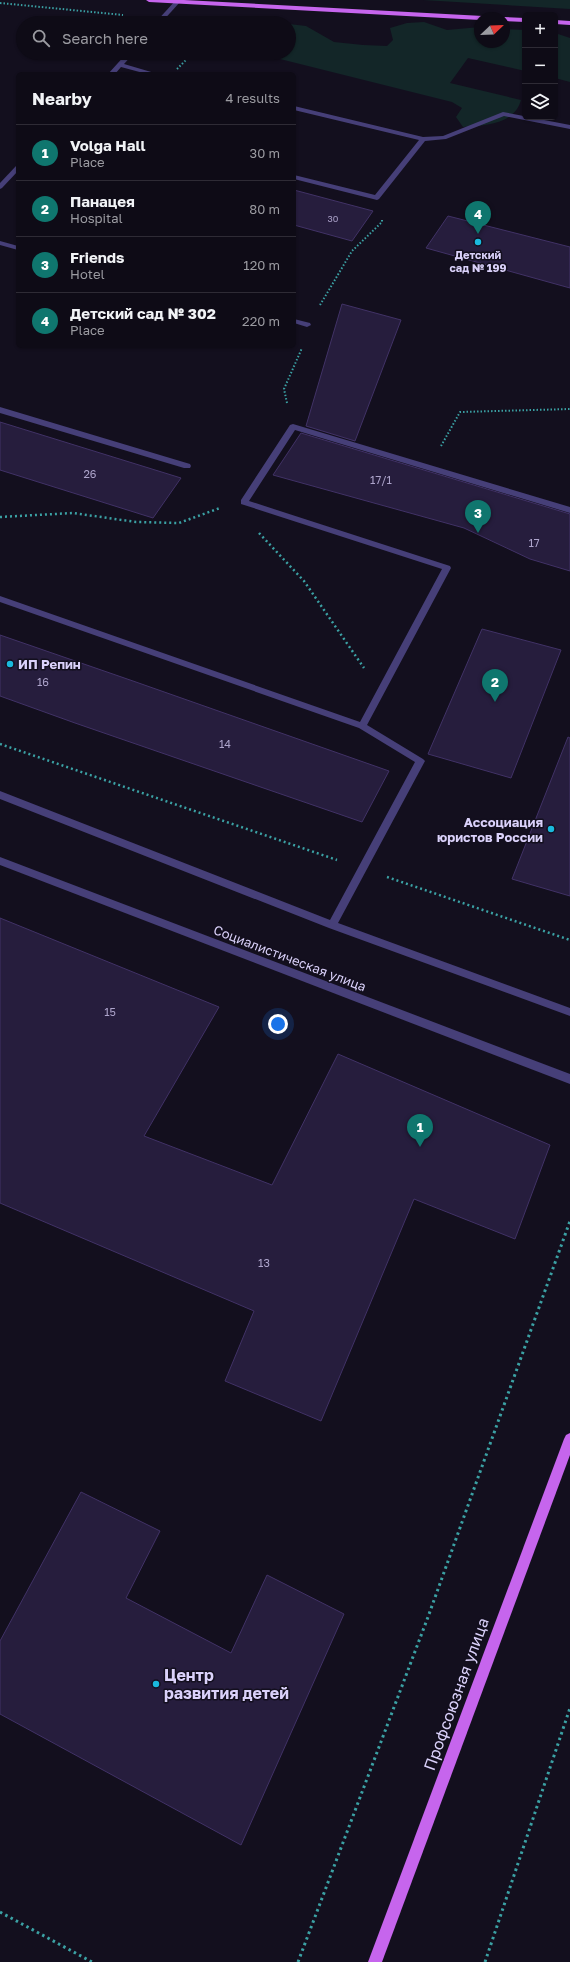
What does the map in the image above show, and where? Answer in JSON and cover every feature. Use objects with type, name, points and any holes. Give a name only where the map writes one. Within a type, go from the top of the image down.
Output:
[{"type":"main road","points":[[149,0],[474,18]]},
{"type":"main road","points":[[510,19],[522,20]]},
{"type":"main road","points":[[558,22],[570,22]]},
{"type":"main road","name":"Профсоюзная улица","points":[[375,1962],[570,1439]]},
{"type":"street","points":[[165,16],[178,2]]},
{"type":"street","points":[[112,72],[125,60]]},
{"type":"street","points":[[120,65],[148,72]]},
{"type":"street","points":[[296,108],[423,139],[444,138],[503,114],[570,127]]},
{"type":"street","points":[[296,178],[377,198],[423,139]]},
{"type":"street","points":[[0,187],[16,170]]},
{"type":"street","points":[[0,243],[16,247]]},
{"type":"street","points":[[296,322],[307,325]]},
{"type":"street","points":[[0,410],[187,466]]},
{"type":"street","points":[[362,726],[447,568],[244,502],[293,427],[570,510]]},
{"type":"street","points":[[0,599],[362,726],[420,761],[364,869],[332,925]]},
{"type":"street","points":[[0,795],[332,925],[570,1012]]},
{"type":"street","name":"Социалистическая улица","points":[[0,861],[570,1079]]},
{"type":"path","points":[[0,3],[123,15]]},
{"type":"path","points":[[175,72],[186,60]]},
{"type":"path","points":[[429,468],[460,412],[570,409]]},
{"type":"path","points":[[0,517],[73,513],[136,522],[179,523],[232,504],[254,487]]},
{"type":"path","points":[[244,502],[255,529],[304,581],[380,691]]},
{"type":"path","points":[[0,744],[570,940]]},
{"type":"path","points":[[298,1962],[428,1617],[570,1221]]},
{"type":"path","points":[[485,1962],[570,1708]]},
{"type":"path","points":[[0,1912],[92,1962]]},
{"type":"green space","points":[[423,0],[570,0],[570,9]]},
{"type":"green space","points":[[424,22],[447,30],[474,28],[474,48],[510,48],[510,29],[522,30],[522,70],[468,58],[450,83],[521,100],[517,108],[512,114],[498,122],[463,127],[456,117],[462,108],[452,102],[284,60],[296,60],[296,25],[306,26],[334,42],[387,46],[393,40],[390,28],[407,23]]},
{"type":"green space","points":[[558,34],[570,38],[570,82],[558,79]]},
{"type":"building","points":[[296,191],[373,211],[352,241],[296,226]]},
{"type":"building","points":[[448,216],[570,247],[570,288],[426,248]]},
{"type":"building","points":[[342,304],[401,320],[355,441],[306,426]]},
{"type":"building","points":[[0,422],[181,478],[153,518],[0,470]]},
{"type":"building","points":[[301,433],[570,514],[570,571],[530,559],[464,528],[273,475]]},
{"type":"building","points":[[482,629],[561,650],[511,778],[428,754]]},
{"type":"building","points":[[0,635],[389,771],[362,822],[75,723],[0,696]]},
{"type":"building","name":"Ассоциация юристов России","points":[[568,737],[570,738],[570,896],[512,879]]},
{"type":"building","points":[[0,918],[219,1007],[144,1136],[272,1185],[338,1054],[550,1145],[515,1239],[414,1199],[321,1421],[225,1381],[254,1311],[0,1203]]},
{"type":"building","name":"Центр развития детей","points":[[81,1492],[160,1531],[126,1598],[231,1653],[267,1575],[344,1614],[241,1845],[0,1714],[0,1641]]},
{"type":"place","name":"Детский сад № 302","points":[[478,234]]},
{"type":"place","name":"Детский сад № 199","points":[[478,242]]},
{"type":"place","name":"Friends","points":[[478,533]]},
{"type":"place","name":"ИП Репин","points":[[10,664]]},
{"type":"place","name":"Панацея","points":[[495,702]]},
{"type":"place","name":"Ассоциация юристов России","points":[[551,829]]},
{"type":"place","name":"Volga Hall","points":[[420,1147]]},
{"type":"place","name":"Центр развития детей","points":[[156,1684]]}]
